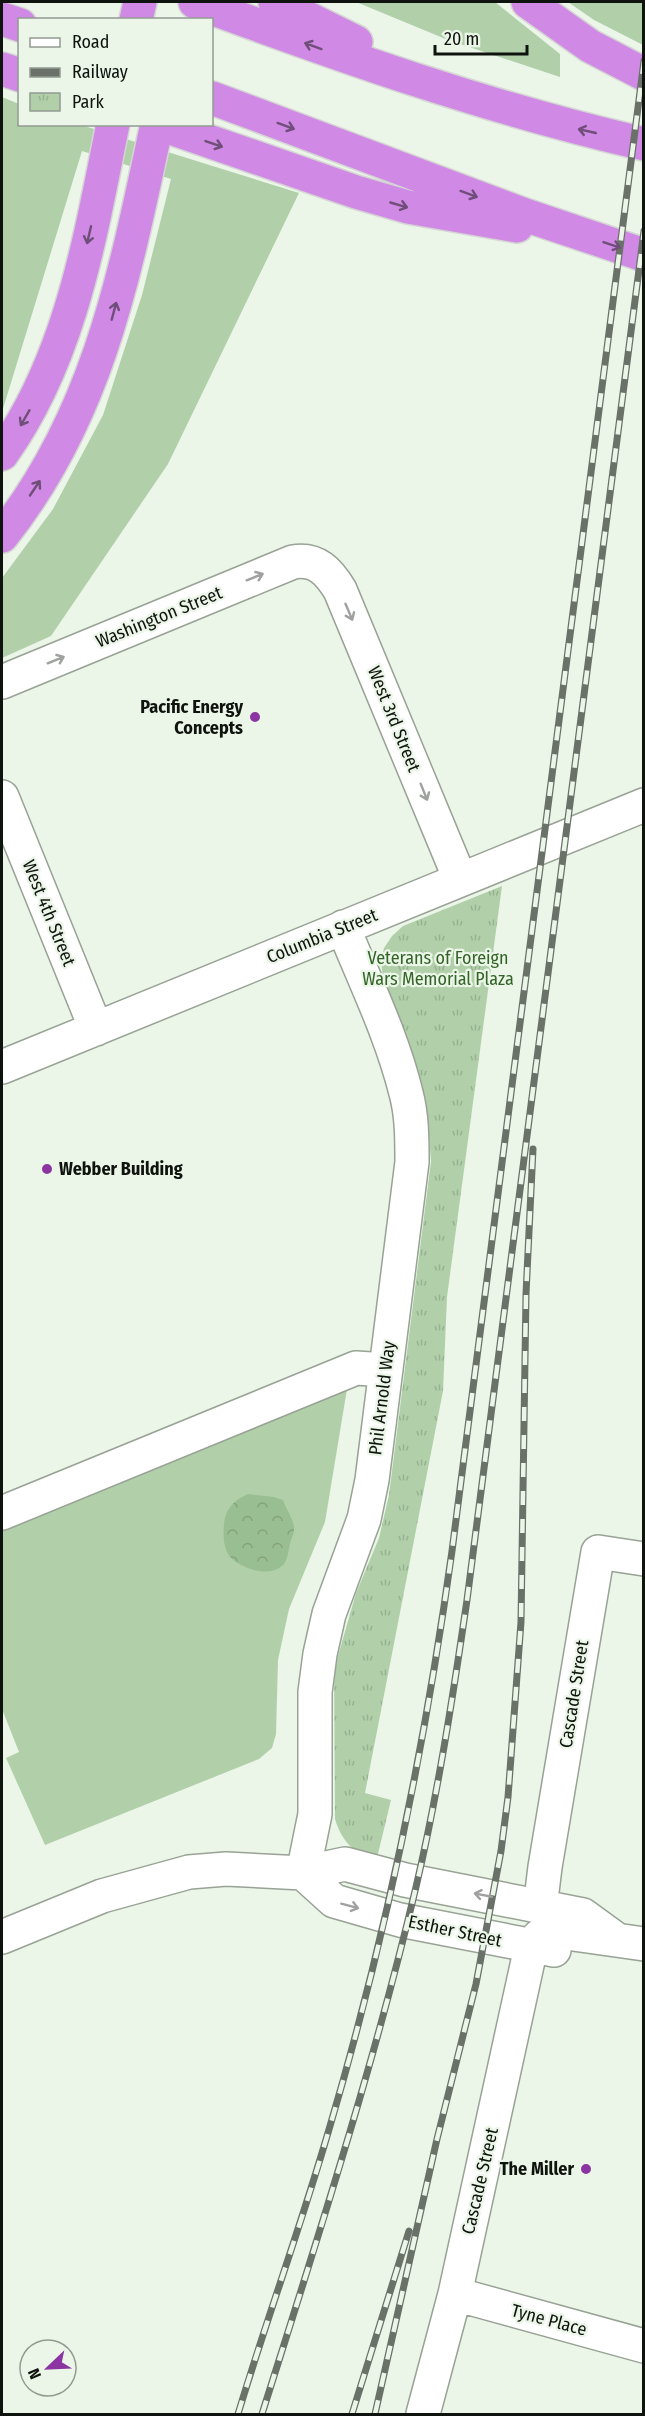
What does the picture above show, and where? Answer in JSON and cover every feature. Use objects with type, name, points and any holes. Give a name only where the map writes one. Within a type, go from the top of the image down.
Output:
[{"type":"highway","points":[[136,18],[140,2]]},
{"type":"highway","points":[[180,18],[183,2]]},
{"type":"highway","points":[[195,2],[362,63],[468,98],[575,128],[644,144]]},
{"type":"highway","points":[[275,2],[468,98]]},
{"type":"highway","points":[[528,2],[590,46],[644,74]]},
{"type":"highway","points":[[2,19],[18,25]]},
{"type":"highway","points":[[2,69],[18,74]]},
{"type":"highway","points":[[213,98],[581,235],[644,255]]},
{"type":"highway","points":[[2,454],[31,407],[53,359],[77,285],[113,126]]},
{"type":"highway","points":[[2,536],[44,474],[71,425],[93,374],[111,322],[158,126]]},
{"type":"highway","points":[[164,126],[356,192],[408,207],[465,219],[581,235]]},
{"type":"street","name":"Washington Street","points":[[2,682],[278,568],[304,560],[318,564]]},
{"type":"street","name":"West 3rd Street","points":[[318,564],[330,574],[340,590],[460,879]]},
{"type":"street","name":"West 4th Street","points":[[2,797],[96,1029]]},
{"type":"street","name":"Columbia Street","points":[[2,1068],[644,805]]},
{"type":"street","name":"Phil Arnold Way","points":[[303,1873],[315,1814],[315,1692],[320,1654],[329,1614],[364,1519],[372,1480],[412,1162],[412,1132],[407,1094],[396,1058],[343,927]]},
{"type":"street","points":[[2,1513],[356,1368],[386,1370]]},
{"type":"street","name":"Cascade Street","points":[[540,1908],[598,1552],[644,1559]]},
{"type":"street","points":[[2,1937],[102,1896],[189,1872],[226,1869],[303,1873],[345,1864],[405,1880],[583,1915],[630,1942]]},
{"type":"street","name":"Esther Street","points":[[303,1873],[334,1901],[400,1920],[531,1947]]},
{"type":"street","points":[[531,1947],[543,1932],[552,1931],[630,1942]]},
{"type":"street","name":"Cascade Street","points":[[423,2415],[454,2294],[531,1947]]},
{"type":"street","name":"Tyne Place","points":[[454,2294],[644,2346]]},
{"type":"green space","points":[[356,2],[495,2],[560,54],[560,77],[448,40]]},
{"type":"green space","points":[[568,2],[643,2],[643,45],[594,20]]},
{"type":"green space","points":[[2,97],[18,104],[18,126],[84,126],[299,193],[168,464],[51,636],[2,658],[2,578],[53,509],[103,415],[142,295],[171,179],[82,151],[2,412]]},
{"type":"green space","name":"Veterans of Foreign Wars Memorial Plaza","points":[[502,886],[447,1297],[443,1391],[365,1793],[391,1800],[376,1862],[361,1855],[350,1846],[341,1834],[335,1819],[334,1670],[356,1593],[379,1538],[389,1495],[431,1161],[426,1100],[409,1042],[383,977],[381,962],[384,948],[403,926]]},
{"type":"green space","points":[[348,1383],[325,1522],[289,1609],[278,1660],[276,1734],[272,1748],[259,1759],[45,1845],[6,1758],[19,1752],[2,1709],[2,1531]]},
{"type":"green space","points":[[248,1494],[283,1500],[292,1519],[294,1532],[287,1558],[278,1569],[257,1571],[250,1569],[232,1559],[227,1552],[224,1543],[226,1514],[238,1499]]},
{"type":"railway","points":[[238,2414],[319,2162],[369,1984],[402,1841],[429,1697],[452,1551],[644,61]]},
{"type":"railway","points":[[262,2414],[344,2152],[400,1954],[431,1816],[444,1744],[467,1600],[644,231]]},
{"type":"railway","points":[[375,2414],[437,2139],[476,1984],[501,1851],[508,1797],[521,1622],[526,1294],[533,1149]]},
{"type":"railway","points":[[352,2414],[409,2231]]},
{"type":"place","name":"Pacific Energy Concepts","points":[[255,717]]},
{"type":"place","name":"Webber Building","points":[[47,1169]]},
{"type":"place","name":"The Miller","points":[[586,2169]]}]
